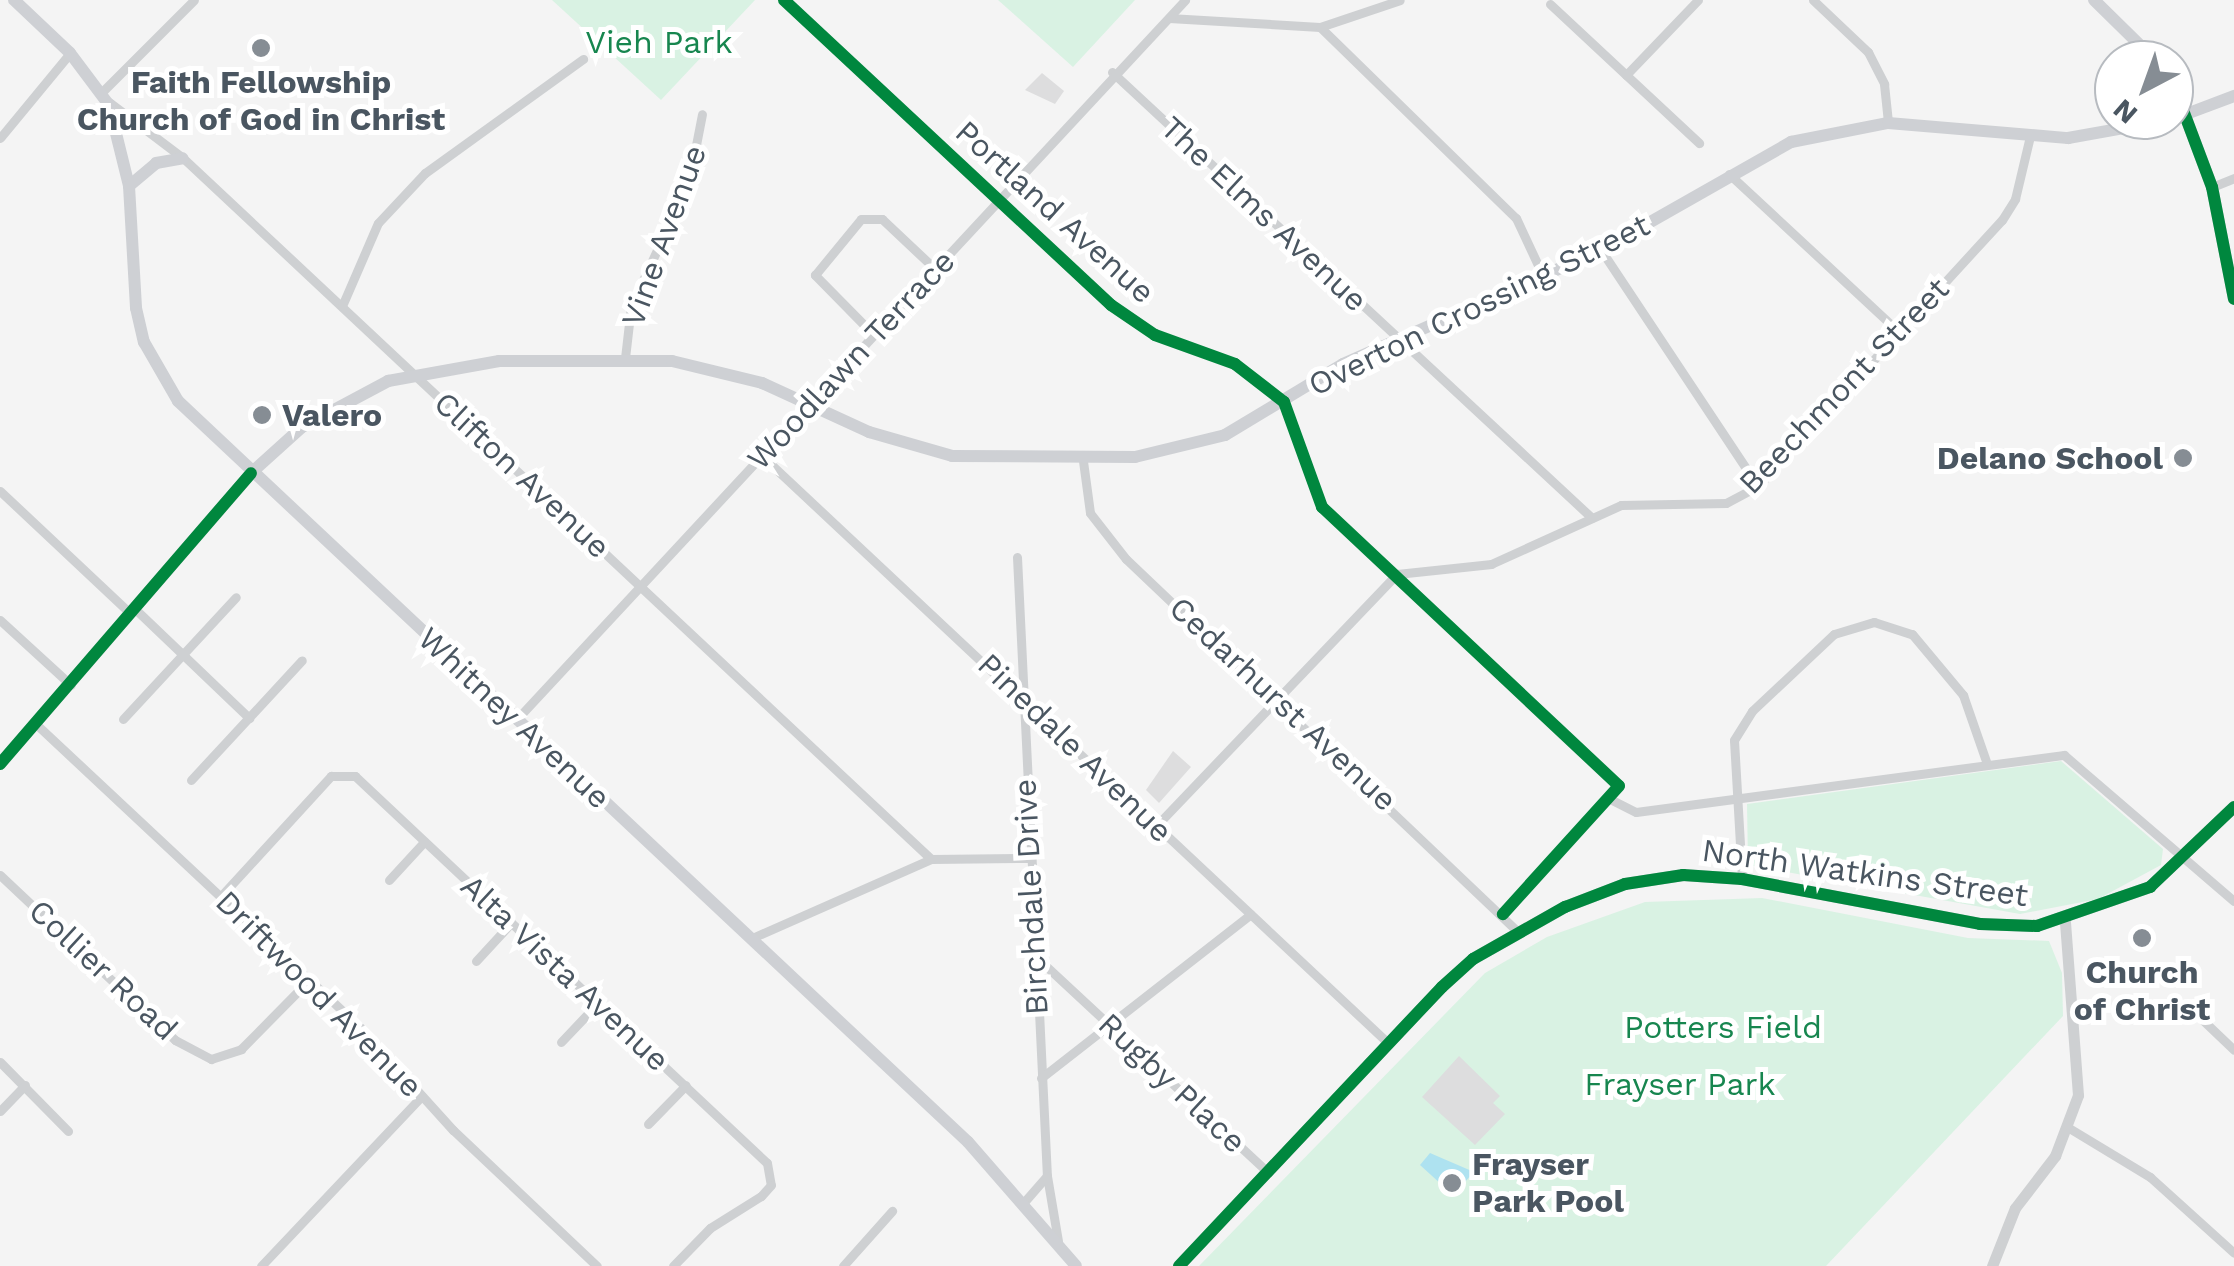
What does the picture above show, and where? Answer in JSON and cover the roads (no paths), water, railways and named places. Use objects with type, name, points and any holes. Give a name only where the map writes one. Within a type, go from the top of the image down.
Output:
[{"type":"main road","name":"Clifton Avenue","points":[[14,0],[70,53],[104,96]]},
{"type":"main road","points":[[2094,0],[2135,40]]},
{"type":"main road","name":"Whitney Avenue","points":[[104,96],[129,186],[144,342],[178,401],[752,938],[1025,1201],[1076,1266]]},
{"type":"main road","name":"Overton Crossing Street","points":[[2194,111],[2234,96]]},
{"type":"main road","name":"Overton Crossing Street","points":[[0,764],[251,473],[327,411],[414,374],[471,363],[625,358],[714,368],[810,402],[910,447],[996,461],[1083,461],[1194,445],[1400,340],[1601,250],[1728,173],[1791,142],[1888,123],[2030,136],[2094,136]]},
{"type":"main road","points":[[2189,140],[2212,186],[2234,299]]},
{"type":"main road","points":[[129,186],[156,163],[183,158]]},
{"type":"main road","name":"North Watkins Street","points":[[1178,1266],[1472,958],[1517,931],[1625,884],[1683,875],[1742,879],[1980,924],[2064,922],[2138,893],[2188,858],[2234,807]]},
{"type":"street","points":[[104,96],[194,0]]},
{"type":"street","name":"Portland Avenue","points":[[784,0],[1135,324],[1235,364],[1284,402]]},
{"type":"street","name":"Woodlawn Terrace","points":[[516,720],[643,588],[1112,72],[1186,0]]},
{"type":"street","points":[[1168,18],[1320,27],[1400,0]]},
{"type":"street","points":[[1626,74],[1698,0]]},
{"type":"street","points":[[1813,0],[1868,52],[1884,84],[1888,123]]},
{"type":"street","points":[[1550,4],[1700,143]]},
{"type":"street","points":[[1320,27],[1516,218],[1543,276]]},
{"type":"street","points":[[0,138],[70,53]]},
{"type":"street","points":[[342,306],[378,222],[425,173],[583,59]]},
{"type":"street","name":"The Elms Avenue","points":[[1112,72],[1592,518]]},
{"type":"street","name":"Clifton Avenue","points":[[104,96],[183,158],[931,858]]},
{"type":"street","name":"Vine Avenue","points":[[625,358],[631,306],[695,165],[702,114]]},
{"type":"street","name":"Beechmont Street","points":[[1397,574],[1491,564],[1630,503],[1726,504],[1758,486],[2002,220],[2016,199],[2030,136]]},
{"type":"street","points":[[1728,173],[1899,332]]},
{"type":"street","points":[[2212,186],[2234,178]]},
{"type":"street","points":[[873,334],[814,274],[861,219],[882,219],[935,269]]},
{"type":"street","points":[[1601,250],[1758,486]]},
{"type":"street","points":[[1284,402],[1322,507],[1619,786],[1503,914]]},
{"type":"street","name":"Pinedale Avenue","points":[[762,455],[1388,1042]]},
{"type":"street","name":"Cedarhurst Avenue","points":[[1083,461],[1083,490],[1101,531],[1517,931]]},
{"type":"street","points":[[0,491],[248,718]]},
{"type":"street","name":"Birchdale Drive","points":[[1017,558],[1026,858],[1047,1176],[1058,1241]]},
{"type":"street","points":[[1156,826],[1397,574]]},
{"type":"street","points":[[123,718],[236,597]]},
{"type":"street","points":[[0,620],[71,685]]},
{"type":"street","points":[[1742,879],[1742,797],[1734,740],[1752,711],[1834,634],[1874,622],[1912,634],[1944,662],[1986,761]]},
{"type":"street","points":[[191,780],[302,660]]},
{"type":"street","name":"Driftwood Avenue","points":[[37,725],[310,980],[422,1096],[597,1266]]},
{"type":"street","points":[[1608,798],[1636,812],[1986,761],[2064,756],[2234,901]]},
{"type":"street","name":"Alta Vista Avenue","points":[[221,896],[343,772],[424,842],[767,1162],[771,1185],[673,1266]]},
{"type":"street","points":[[388,880],[424,842]]},
{"type":"street","points":[[752,938],[931,858],[1026,858]]},
{"type":"street","name":"Collier Road","points":[[0,874],[175,1040],[211,1059],[240,1049],[310,980]]},
{"type":"street","points":[[1040,1078],[1111,1027],[1251,914]]},
{"type":"street","points":[[1992,1266],[2015,1208],[2069,1128],[2078,1096],[2064,922]]},
{"type":"street","points":[[476,961],[511,923]]},
{"type":"street","name":"Rugby Place","points":[[1033,954],[1268,1172]]},
{"type":"street","points":[[561,1042],[598,1003]]},
{"type":"street","points":[[2189,1007],[2234,1050]]},
{"type":"street","points":[[0,1062],[68,1130]]},
{"type":"street","points":[[0,1112],[25,1085]]},
{"type":"street","points":[[648,1124],[686,1085]]},
{"type":"street","points":[[261,1266],[422,1096]]},
{"type":"street","points":[[2069,1128],[2150,1177],[2234,1253]]},
{"type":"street","points":[[1025,1201],[1047,1176]]},
{"type":"street","points":[[843,1266],[892,1211]]},
{"type":"water","name":"Frayser Park Pool","points":[[1430,1153],[1474,1172],[1453,1195],[1420,1165]]},
{"type":"place","name":"Faith Fellowship Church of God in Christ","points":[[261,48]]},
{"type":"place","name":"Valero","points":[[262,415]]},
{"type":"place","name":"Delano School","points":[[2183,458]]},
{"type":"place","name":"Church of Christ","points":[[2142,938]]},
{"type":"place","name":"Frayser Park Pool","points":[[1452,1183]]},
{"type":"park label","name":"Vieh Park","points":[[659,42]]},
{"type":"park label","name":"Potters Field","points":[[1723,1027]]},
{"type":"park label","name":"Frayser Park","points":[[1680,1084]]}]
